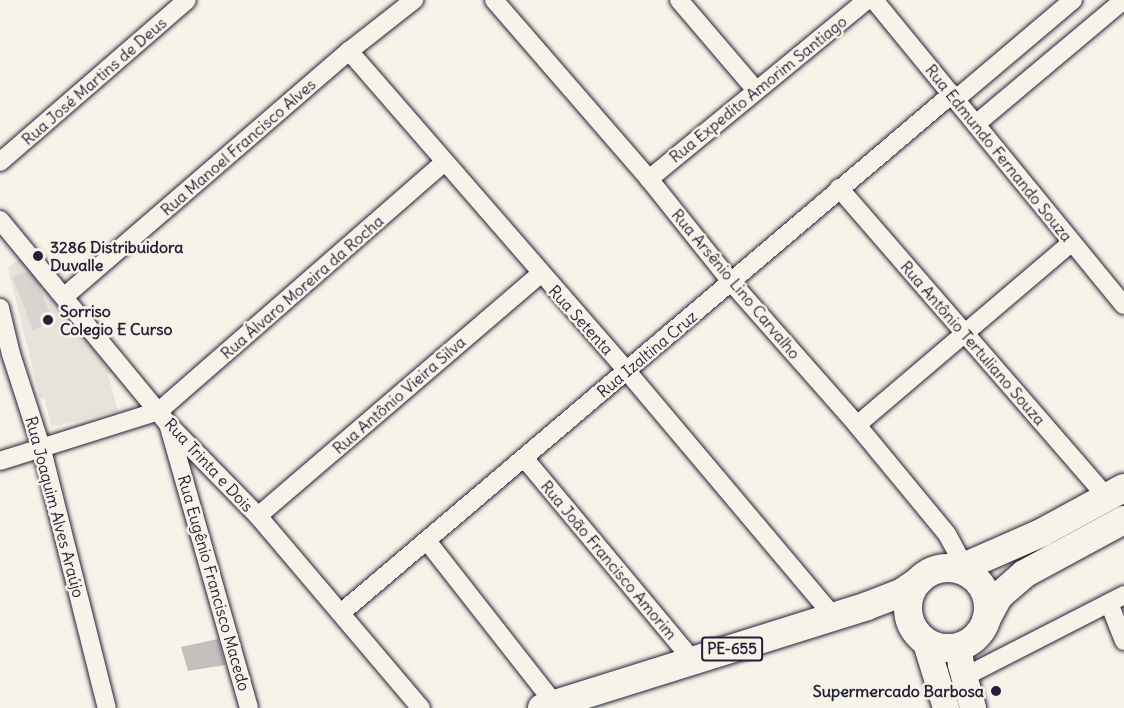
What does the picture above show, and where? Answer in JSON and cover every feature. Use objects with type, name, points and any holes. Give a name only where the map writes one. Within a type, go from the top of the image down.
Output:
[{"type":"main road","name":"PE-655","points":[[549,706],[834,617],[901,593],[939,569],[964,570],[1041,533],[1116,492]]},
{"type":"main road","points":[[919,581],[911,592],[908,605],[909,618],[915,631],[925,640],[947,648],[959,647],[971,641],[980,632],[999,596],[1024,574],[1124,520]]},
{"type":"main road","points":[[964,570],[977,582],[987,600],[986,620]]},
{"type":"street","name":"Rua José Martins de Deus","points":[[0,162],[187,0]]},
{"type":"street","name":"Rua Manoel Francisco Alves","points":[[65,296],[349,51],[414,0]]},
{"type":"street","name":"Rua Arsênio Lino Carvalho","points":[[494,0],[649,179],[732,283],[857,425],[947,534],[964,570]]},
{"type":"street","points":[[679,0],[756,90]]},
{"type":"street","name":"Rua Expedito Amorim Santiago","points":[[649,179],[867,0]]},
{"type":"street","name":"Rua Edmundo Fernando Souza","points":[[874,0],[1124,305]]},
{"type":"street","name":"Rua Izaltina Cruz","points":[[341,613],[525,459],[626,370],[732,283],[839,188],[1073,0]]},
{"type":"street","points":[[976,124],[1124,0]]},
{"type":"street","name":"Rua Setenta","points":[[349,51],[540,274],[626,370],[834,617]]},
{"type":"street","name":"Rua Álvaro Moreira da Rocha","points":[[164,417],[444,162]]},
{"type":"street","name":"Rua Antônio Tertuliano Souza","points":[[839,188],[964,334],[1116,492]]},
{"type":"street","name":"Rua Trinta e Dois","points":[[0,220],[164,417],[258,516],[421,708]]},
{"type":"street","points":[[857,425],[1072,242]]},
{"type":"street","name":"Rua Antônio Vieira Silva","points":[[258,516],[540,274]]},
{"type":"street","name":"Rua Joaquim Alves Araújo","points":[[0,308],[11,354],[42,450],[107,708]]},
{"type":"street","points":[[0,461],[164,417]]},
{"type":"street","name":"Rua Eugênio Francisco Macedo","points":[[164,417],[249,708]]},
{"type":"street","name":"Rua João Francisco Amorim","points":[[525,459],[694,662]]},
{"type":"street","points":[[427,541],[549,706]]},
{"type":"street","points":[[964,677],[1117,599],[1124,641]]},
{"type":"street","points":[[925,640],[946,708]]},
{"type":"street","points":[[959,647],[964,677],[973,708]]},
{"type":"shaded area","name":"Sorriso Colegio E Curso","points":[[24,255],[118,371],[108,374],[118,411],[52,427],[44,398],[40,398],[8,268]]},
{"type":"shaded area","points":[[33,269],[53,322],[33,330],[12,277]]},
{"type":"building","points":[[218,639],[225,665],[188,671],[181,647]]},
{"type":"place","name":"3286 Distribuidora Duvalle","points":[[38,256]]},
{"type":"place","name":"Sorriso Colegio E Curso","points":[[48,320]]},
{"type":"place","name":"Supermercado Barbosa","points":[[996,691]]}]
